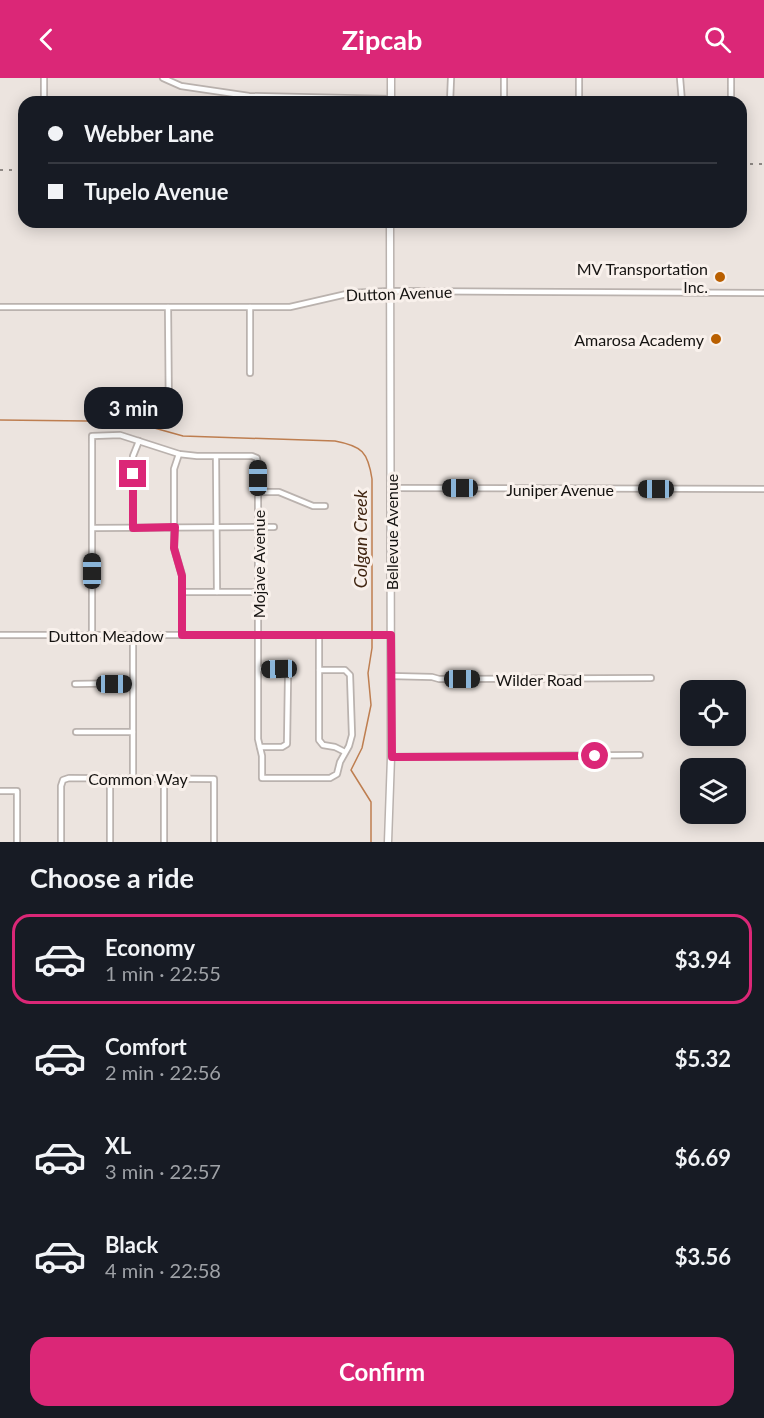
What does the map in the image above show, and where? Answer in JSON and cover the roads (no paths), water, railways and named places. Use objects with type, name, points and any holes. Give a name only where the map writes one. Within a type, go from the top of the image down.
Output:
[{"type":"street","points":[[44,78],[44,96]]},
{"type":"street","points":[[163,78],[181,86],[249,96]]},
{"type":"street","points":[[391,78],[391,96]]},
{"type":"street","points":[[450,96],[451,78]]},
{"type":"street","points":[[504,78],[504,96]]},
{"type":"street","points":[[579,78],[579,96]]},
{"type":"street","points":[[680,78],[682,96]]},
{"type":"street","points":[[731,96],[732,78]]},
{"type":"street","name":"Bellevue Avenue","points":[[388,842],[392,757],[390,228]]},
{"type":"street","name":"Dutton Avenue","points":[[0,306],[290,307],[351,293],[390,291],[764,293]]},
{"type":"street","points":[[168,307],[169,420]]},
{"type":"street","points":[[250,308],[250,373]]},
{"type":"street","points":[[92,635],[92,436],[120,435],[178,454],[216,457],[216,592]]},
{"type":"street","points":[[133,528],[133,456],[139,441]]},
{"type":"street","points":[[178,454],[174,469],[174,548],[182,576],[182,635]]},
{"type":"street","name":"Mojave Avenue","points":[[216,457],[252,456],[257,458],[258,739],[262,778],[332,777],[337,774],[339,762],[345,752]]},
{"type":"street","name":"Juniper Avenue","points":[[392,488],[764,489]]},
{"type":"street","points":[[258,492],[279,492],[313,506],[325,506]]},
{"type":"street","points":[[93,528],[274,527]]},
{"type":"street","points":[[182,592],[259,592]]},
{"type":"street","name":"Dutton Meadow","points":[[0,635],[391,635]]},
{"type":"street","points":[[133,635],[133,777]]},
{"type":"street","points":[[319,636],[319,670],[319,740],[323,745],[345,752],[352,735],[350,675],[345,670],[319,670]]},
{"type":"street","points":[[259,669],[284,669],[288,678],[287,744],[282,747],[260,747]]},
{"type":"street","name":"Wilder Road","points":[[392,676],[439,679],[651,678]]},
{"type":"street","points":[[75,684],[133,684]]},
{"type":"street","points":[[76,732],[133,732]]},
{"type":"street","points":[[392,757],[640,755]]},
{"type":"street","name":"Common Way","points":[[62,842],[61,786],[63,780],[133,777],[214,779],[214,842]]},
{"type":"street","points":[[110,779],[110,842]]},
{"type":"street","points":[[164,779],[164,842]]},
{"type":"street","points":[[0,791],[17,791],[17,842]]},
{"type":"waterway","name":"Colgan Creek","points":[[0,420],[140,424],[183,436],[335,441],[352,445],[366,456],[372,479],[372,648],[368,673],[371,705],[362,748],[351,770],[371,802],[371,842]]},
{"type":"railway","points":[[747,164],[764,164]]},
{"type":"railway","points":[[0,170],[18,170]]},
{"type":"place","name":"MV Transportation Inc.","points":[[720,277]]},
{"type":"place","name":"Amarosa Academy","points":[[716,339]]}]
